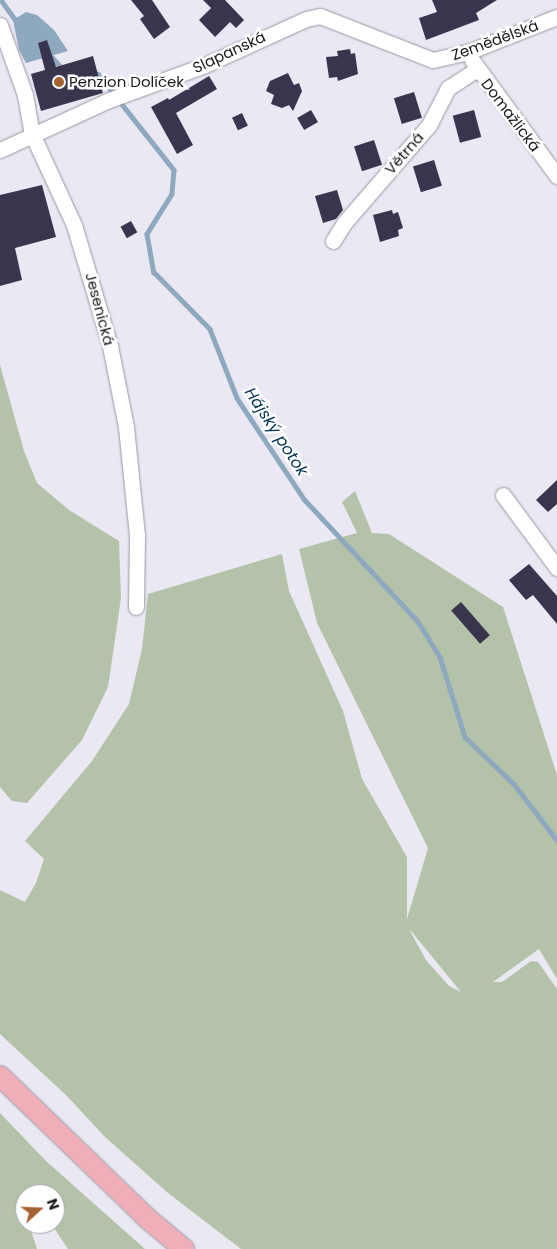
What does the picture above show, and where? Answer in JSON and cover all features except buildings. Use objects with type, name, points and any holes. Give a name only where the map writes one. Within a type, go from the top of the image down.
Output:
[{"type":"main road","points":[[0,1076],[148,1219],[184,1249]]},
{"type":"street","name":"Slapanská","points":[[0,150],[109,100],[204,65],[284,26],[320,16],[433,60]]},
{"type":"street","name":"Zemědělská","points":[[433,60],[468,52],[557,17]]},
{"type":"street","name":"Jesenická","points":[[0,25],[25,95],[32,134],[74,225],[110,346],[126,427],[137,535],[136,607]]},
{"type":"street","name":"Domažlická","points":[[468,52],[477,69],[557,176]]},
{"type":"street","name":"Větrná","points":[[333,242],[345,222],[429,125],[448,88],[477,69]]},
{"type":"street","points":[[503,495],[557,568]]},
{"type":"green space","points":[[0,365],[24,451],[37,483],[69,510],[119,541],[121,598],[108,687],[82,740],[27,803],[12,801],[0,787]]},
{"type":"green space","points":[[355,491],[372,533],[389,534],[503,607],[557,775],[557,979],[539,949],[493,982],[502,982],[531,961],[538,962],[557,989],[557,1249],[241,1249],[168,1193],[104,1136],[67,1096],[0,1034],[0,890],[25,902],[36,883],[44,859],[25,841],[92,761],[129,704],[142,649],[148,594],[282,554],[289,591],[343,711],[362,779],[407,857],[407,919],[428,848],[317,623],[299,549],[357,533],[342,502]],"holes":[[[411,931],[461,992],[449,986],[426,960]]]},
{"type":"green space","points":[[0,1113],[46,1161],[145,1249],[68,1249],[58,1234],[65,1234],[65,1184],[15,1184],[15,1234],[32,1234],[37,1249],[0,1249]]},
{"type":"water","points":[[26,12],[37,15],[54,30],[68,51],[26,63],[19,50],[13,20]]},
{"type":"waterway","name":"Hájský potok","points":[[1,0],[16,21]]},
{"type":"waterway","name":"Hájský potok","points":[[50,55],[63,69]]},
{"type":"waterway","name":"Hájský potok","points":[[93,73],[98,74],[174,170],[172,194],[147,234],[154,272],[210,329],[237,398],[304,499],[417,620],[440,657],[465,737],[514,784],[557,840]]},
{"type":"place","name":"Penzion Dolíček","points":[[59,82]]}]
